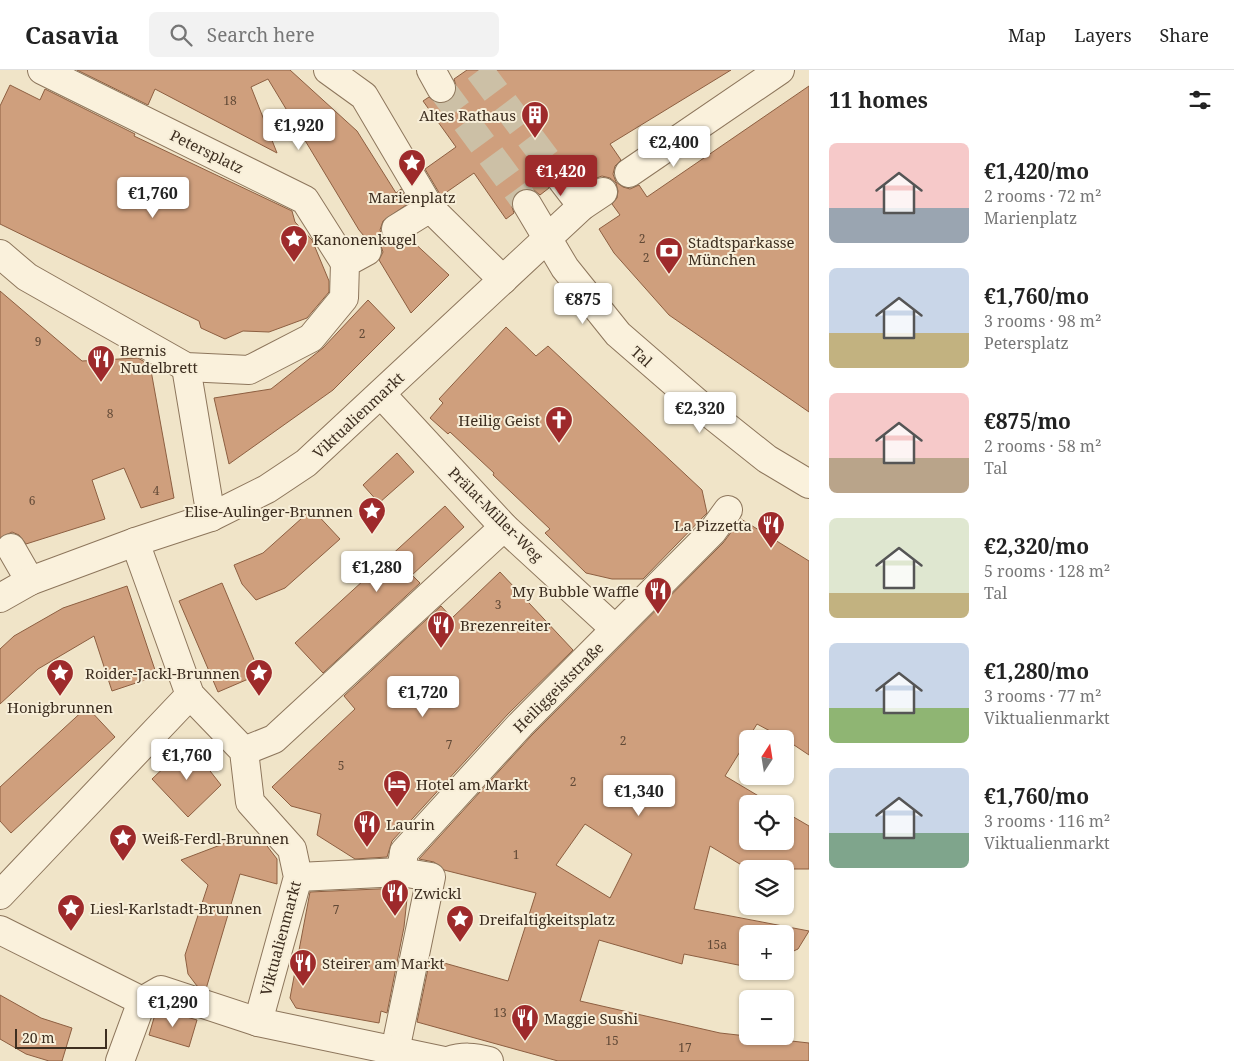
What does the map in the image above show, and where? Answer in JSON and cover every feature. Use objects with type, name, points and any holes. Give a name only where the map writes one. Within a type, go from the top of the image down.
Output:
[{"type":"street","name":"Petersplatz","points":[[0,254],[27,277],[186,367],[249,370],[312,338],[344,298],[356,257],[305,200],[42,70]]},
{"type":"street","points":[[328,70],[364,96],[430,208],[503,280]]},
{"type":"street","points":[[630,173],[780,70]]},
{"type":"street","name":"Viktualienmarkt","points":[[0,598],[30,581],[135,542],[211,517],[267,489],[306,463],[593,199],[562,180]]},
{"type":"street","points":[[527,204],[549,239]]},
{"type":"street","points":[[396,230],[430,208]]},
{"type":"street","name":"Tal","points":[[549,239],[565,268],[618,334],[708,412],[767,459],[809,484]]},
{"type":"street","points":[[186,367],[211,517]]},
{"type":"street","name":"Prälat-Miller-Weg","points":[[382,394],[504,527],[615,629]]},
{"type":"street","name":"Heiliggeiststraße","points":[[401,872],[404,852],[520,725],[712,532],[728,510]]},
{"type":"street","points":[[135,542],[190,695],[244,751],[274,739],[504,527]]},
{"type":"street","points":[[11,548],[30,581]]},
{"type":"street","points":[[0,895],[190,695]]},
{"type":"street","name":"Viktualienmarkt","points":[[244,751],[250,802],[292,849],[298,877],[258,1022]]},
{"type":"street","points":[[298,877],[401,872],[431,877],[395,1051]]},
{"type":"street","points":[[0,930],[142,1001]]},
{"type":"street","points":[[120,1061],[142,1001],[161,990],[258,1022],[446,1061],[459,1057],[473,1057],[488,1061]]},
{"type":"building","points":[[77,70],[290,70],[357,131],[396,193],[401,189],[409,203],[383,221],[380,230],[383,238],[389,243],[396,245],[410,239],[449,275],[411,313],[379,260],[383,252],[380,243],[375,237],[364,236],[359,230],[268,79],[251,87],[277,153],[155,89],[148,105]]},
{"type":"building","points":[[467,70],[731,70],[610,144],[621,160],[615,166],[613,174],[616,182],[630,189],[639,185],[647,197],[809,86],[809,412],[669,315],[614,253],[599,229],[620,215],[612,204],[617,198],[618,191],[616,183],[610,178],[602,176],[594,179],[584,164],[574,171],[567,165],[559,165],[552,168],[548,174],[547,182],[549,188],[540,195],[534,190],[527,188],[519,191],[514,196],[511,204],[514,213],[506,219],[474,173],[441,196],[425,169],[456,147],[423,101],[429,97],[440,104],[449,101],[455,96],[457,89],[454,79]]},
{"type":"building","points":[[10,85],[40,100],[45,89],[135,134],[134,136],[292,211],[295,222],[312,240],[329,281],[329,292],[307,318],[269,332],[243,331],[225,339],[201,328],[199,321],[0,224],[0,106]]},
{"type":"building","points":[[0,291],[82,361],[138,358],[150,365],[174,498],[141,508],[124,468],[92,480],[105,519],[26,544],[19,535],[12,532],[0,538]]},
{"type":"building","points":[[368,300],[395,328],[333,390],[229,464],[214,398],[271,389],[323,348]]},
{"type":"building","name":"Heilig Geist","points":[[506,327],[536,356],[548,346],[702,490],[707,513],[643,579],[612,579],[586,573],[545,533],[550,529],[493,475],[494,473],[450,432],[448,434],[430,418],[443,403],[439,399]]},
{"type":"building","points":[[397,453],[414,472],[379,503],[363,485]]},
{"type":"building","points":[[445,506],[464,527],[412,575],[420,583],[323,673],[295,643]]},
{"type":"building","points":[[312,509],[340,539],[285,588],[256,600],[242,584],[234,565],[263,553]]},
{"type":"building","points":[[741,519],[809,561],[809,755],[794,745],[794,730],[768,730],[757,724],[753,730],[739,730],[739,753],[725,776],[757,795],[739,795],[739,850],[794,850],[794,817],[809,826],[809,869],[794,869],[794,860],[739,860],[739,864],[710,846],[694,909],[778,925],[739,925],[739,965],[684,954],[682,964],[599,940],[580,1001],[720,1033],[739,1035],[739,1045],[794,1045],[794,1041],[809,1043],[809,1061],[558,1061],[417,1022],[430,959],[508,981],[536,893],[444,870],[434,862],[419,859],[531,736],[723,543]],"holes":[[[585,824],[632,854],[610,898],[556,865]]]},
{"type":"building","points":[[500,572],[573,650],[508,714],[392,841],[387,857],[355,859],[317,835],[321,814],[291,806],[272,787],[355,709],[344,696],[441,606],[452,618]]},
{"type":"building","points":[[222,583],[260,674],[218,692],[179,601]]},
{"type":"building","points":[[127,586],[157,676],[112,691],[94,636],[38,669],[0,704],[0,649],[14,636],[63,608]]},
{"type":"building","points":[[87,707],[115,737],[11,833],[0,821],[0,787]]},
{"type":"building","points":[[189,744],[221,785],[188,817],[152,779]]},
{"type":"building","points":[[244,836],[264,842],[277,859],[277,884],[240,874],[206,989],[197,986],[188,974],[185,955],[208,885],[181,860]]},
{"type":"building","points":[[408,889],[404,927],[387,1013],[381,1011],[379,1023],[296,1008],[290,998],[310,892]]},
{"type":"building","points":[[794,928],[809,931],[798,949],[794,951]]},
{"type":"building","points":[[0,995],[41,1018],[72,1028],[62,1061],[49,1061],[26,1054],[0,1039]]},
{"type":"building","points":[[159,1009],[197,1020],[189,1047],[149,1035],[156,1011]]},
{"type":"tunnel","points":[[479,70],[562,180]]},
{"type":"tunnel","points":[[441,88],[527,204]]},
{"type":"place","name":"Altes Rathaus","points":[[535,139]]},
{"type":"place","name":"Marienplatz","points":[[412,187]]},
{"type":"place","name":"Kanonenkugel","points":[[294,263]]},
{"type":"place","name":"Stadtsparkasse München","points":[[669,275]]},
{"type":"place","name":"Bernis Nudelbrett","points":[[101,383]]},
{"type":"place","name":"Heilig Geist","points":[[559,444]]},
{"type":"place","name":"Elise-Aulinger-Brunnen","points":[[372,535]]},
{"type":"place","name":"La Pizzetta","points":[[771,549]]},
{"type":"place","name":"My Bubble Waffle","points":[[658,615]]},
{"type":"place","name":"Brezenreiter","points":[[441,649]]},
{"type":"place","name":"Honigbrunnen","points":[[60,697]]},
{"type":"place","name":"Roider-Jackl-Brunnen","points":[[259,697]]},
{"type":"place","name":"Hotel am Markt","points":[[397,808]]},
{"type":"place","name":"Laurin","points":[[367,848]]},
{"type":"place","name":"Weiß-Ferdl-Brunnen","points":[[123,862]]},
{"type":"place","name":"Zwickl","points":[[395,917]]},
{"type":"place","name":"Liesl-Karlstadt-Brunnen","points":[[71,932]]},
{"type":"place","name":"Dreifaltigkeitsplatz","points":[[460,943]]},
{"type":"place","name":"Steirer am Markt","points":[[303,987]]},
{"type":"place","name":"Maggie Sushi","points":[[525,1042]]}]
